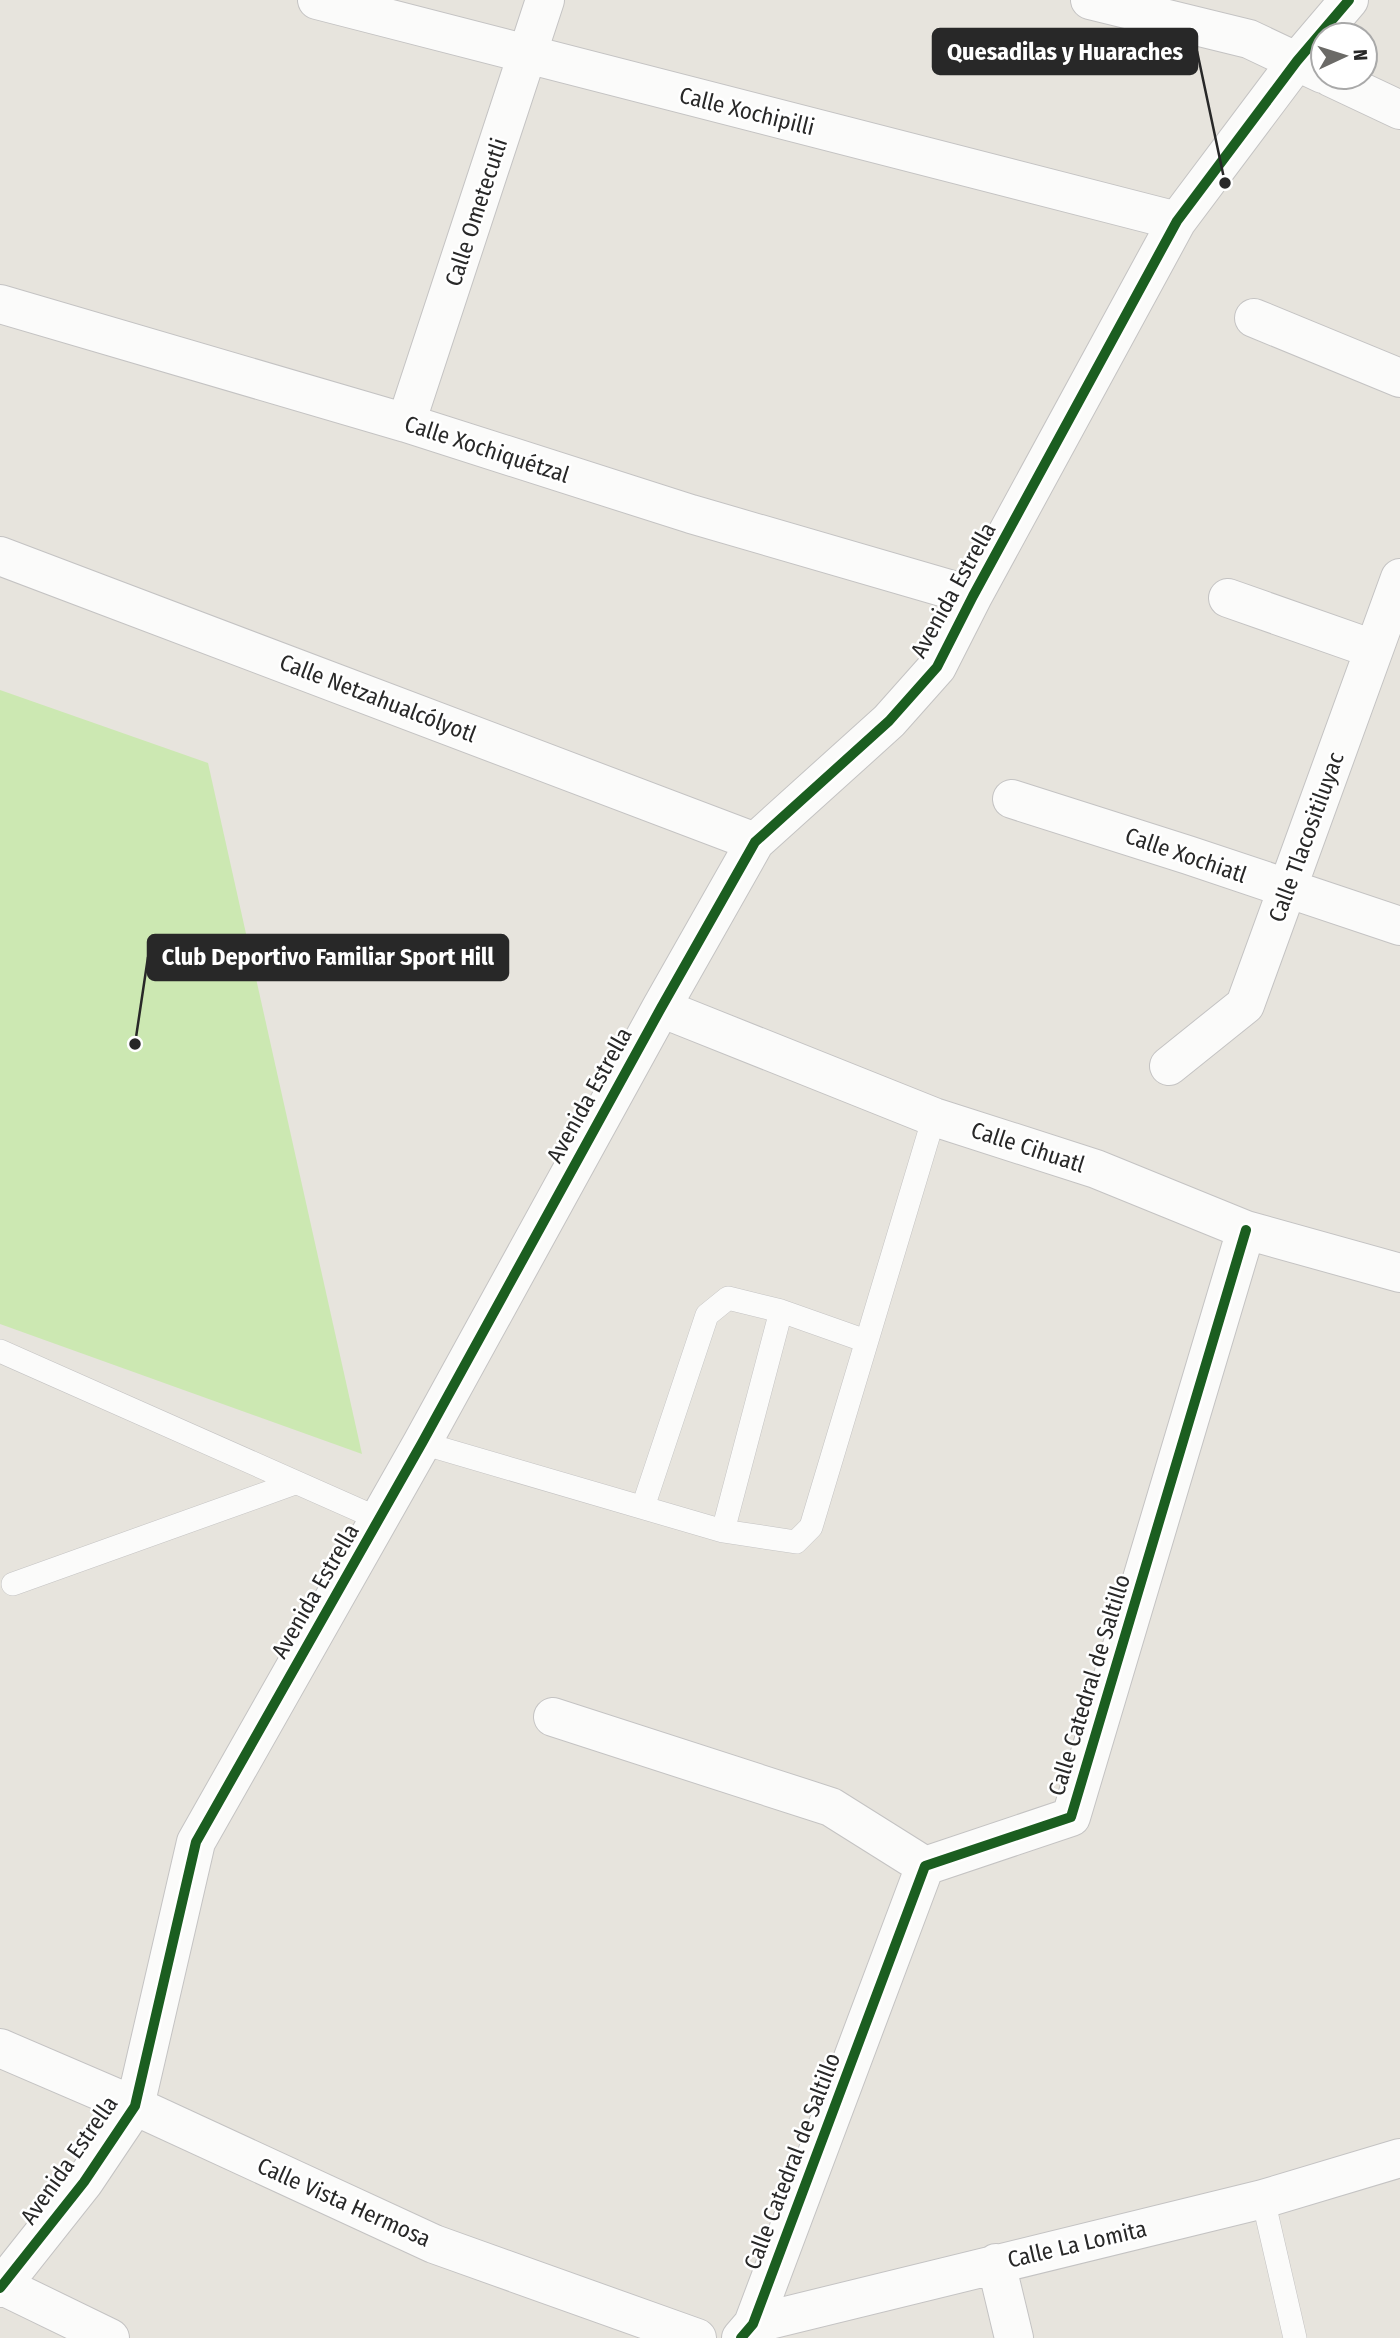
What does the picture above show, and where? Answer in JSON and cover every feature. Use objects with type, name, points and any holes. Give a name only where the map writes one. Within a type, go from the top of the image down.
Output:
[{"type":"street","name":"Calle Xochipilli","points":[[317,0],[1177,221]]},
{"type":"street","name":"Calle Ometecutli","points":[[406,423],[545,0]]},
{"type":"street","points":[[1090,0],[1249,39],[1309,67]]},
{"type":"street","name":"Avenida Estrella","points":[[1,2287],[84,2182],[135,2106],[196,1842],[422,1443],[755,842],[889,721],[937,667],[1177,221],[1309,80]]},
{"type":"street","points":[[1360,91],[1400,110]]},
{"type":"street","name":"Calle Xochiquétzal","points":[[0,304],[406,423],[691,513],[973,596]]},
{"type":"street","points":[[1254,318],[1400,378]]},
{"type":"street","name":"Calle Netzahualcólyotl","points":[[0,556],[755,842]]},
{"type":"street","name":"Calle Tlacositiluyac","points":[[1169,1066],[1245,1006],[1400,578]]},
{"type":"street","points":[[1228,598],[1373,649]]},
{"type":"street","name":"Calle Xochiatl","points":[[1012,799],[1400,926]]},
{"type":"street","name":"Calle Cihuatl","points":[[661,1008],[934,1117],[1096,1169],[1246,1230],[1400,1273]]},
{"type":"street","name":"Calle Catedral de Saltillo","points":[[770,2328],[925,1866],[1072,1817],[1246,1230]]},
{"type":"street","points":[[554,1717],[831,1807],[925,1866]]},
{"type":"street","name":"Calle Vista Hermosa","points":[[0,2048],[135,2106],[434,2244],[697,2338]]},
{"type":"street","name":"Calle La Lomita","points":[[770,2328],[996,2263],[1263,2199],[1400,2158]]},
{"type":"street","points":[[996,2263],[1014,2338]]},
{"type":"street","points":[[1,2287],[110,2338]]},
{"type":"lane","points":[[422,1443],[723,1531],[796,1542],[811,1527],[934,1117]]},
{"type":"lane","points":[[643,1507],[707,1315],[729,1298],[781,1311],[866,1341]]},
{"type":"lane","points":[[723,1531],[781,1311]]},
{"type":"lane","points":[[0,1351],[379,1519]]},
{"type":"lane","points":[[13,1584],[295,1483]]},
{"type":"lane","points":[[1263,2199],[1294,2338]]},
{"type":"green space","points":[[0,690],[208,763],[362,1454],[0,1324]]},
{"type":"cycle path","points":[[0,2288],[84,2182],[135,2106],[196,1842],[422,1443],[755,842],[889,721],[937,667],[1177,221],[1297,61],[1349,0]]},
{"type":"cycle path","points":[[741,2338],[753,2324],[925,1866],[1071,1817],[1246,1230]]},
{"type":"place","name":"Quesadilas y Huaraches","points":[[1225,183]]},
{"type":"place","name":"Club Deportivo Familiar Sport Hill","points":[[135,1044]]}]
